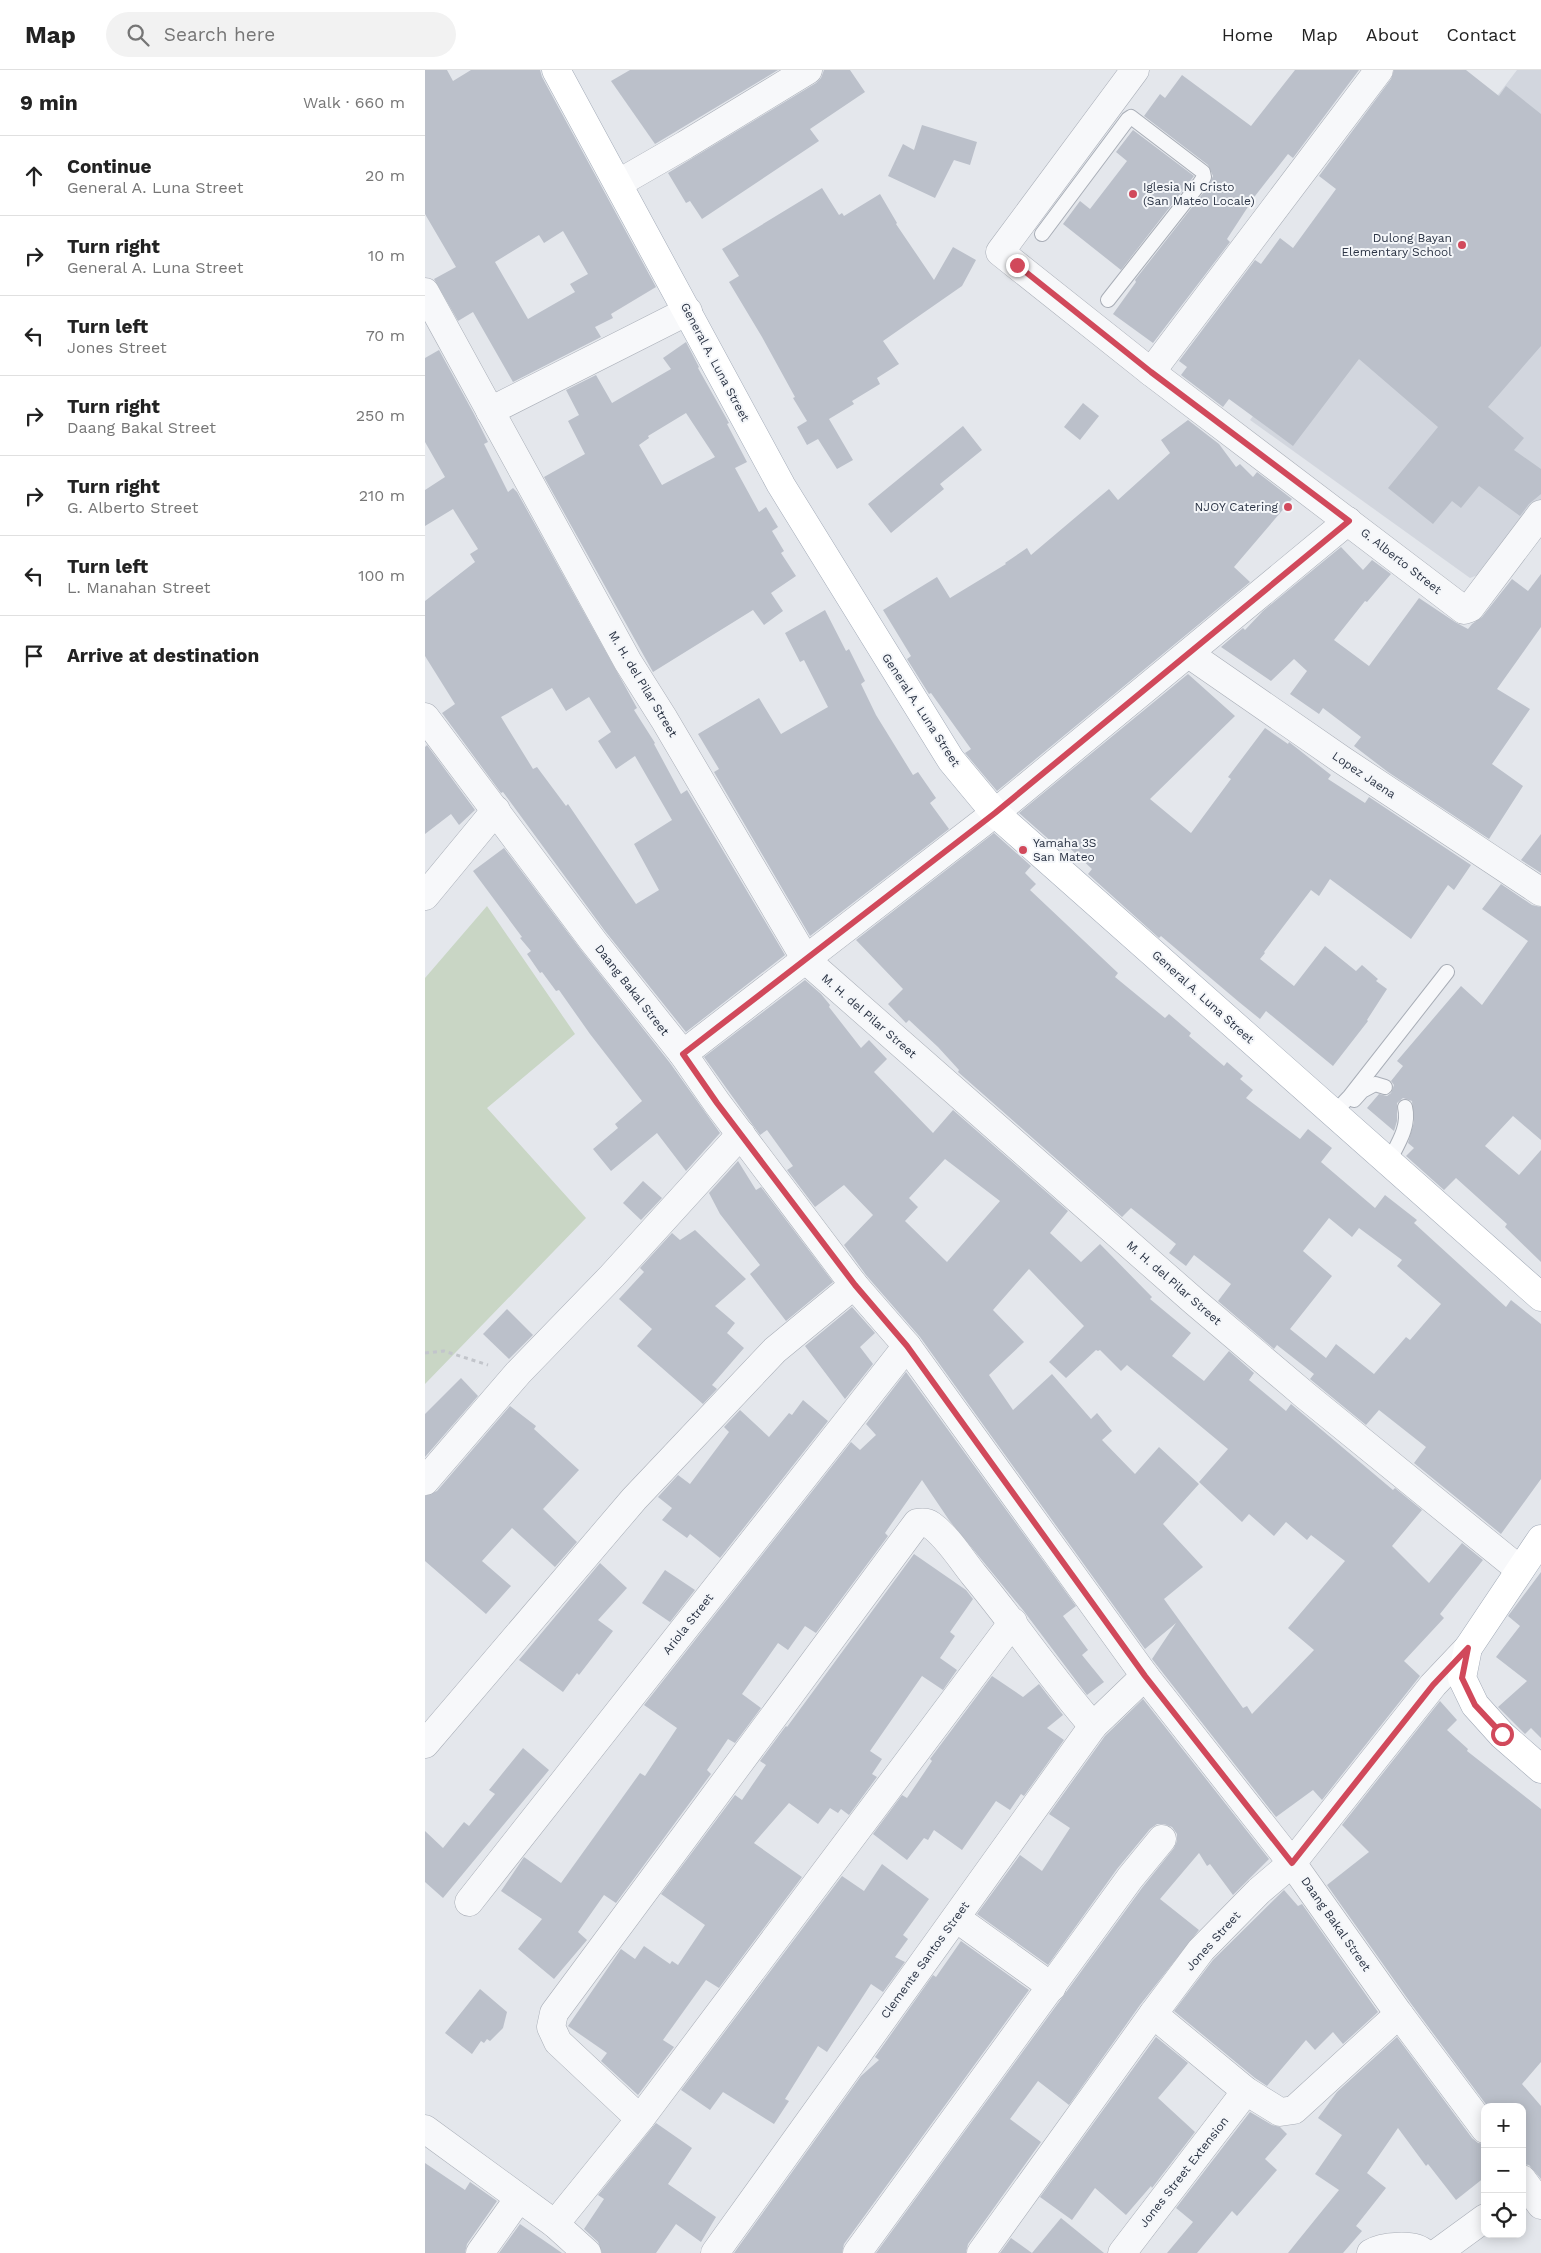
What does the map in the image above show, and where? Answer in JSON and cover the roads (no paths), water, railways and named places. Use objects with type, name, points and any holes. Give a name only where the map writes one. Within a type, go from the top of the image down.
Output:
[{"type":"main road","name":"General A. Luna Street","points":[[556,70],[619,183],[781,485],[951,760],[995,813],[1541,1297]]},
{"type":"main road","points":[[1541,1539],[1468,1648],[1462,1678],[1475,1705],[1502,1734],[1541,1769]]},
{"type":"street","points":[[619,183],[685,146],[808,70]]},
{"type":"street","points":[[1135,70],[1000,252],[1151,372],[1349,521]]},
{"type":"street","points":[[1151,372],[1379,70]]},
{"type":"street","name":"M. H. del Pilar Street","points":[[425,292],[628,662],[664,719],[806,960],[1195,1302],[1306,1396],[1520,1570]]},
{"type":"street","points":[[490,411],[688,312]]},
{"type":"street","points":[[1533,544],[1541,514]]},
{"type":"street","name":"G. Alberto Street","points":[[683,1054],[995,813],[1349,521],[1464,610],[1469,608],[1533,544]]},
{"type":"street","name":"Lopez Jaena","points":[[1189,654],[1350,766],[1541,892]]},
{"type":"street","name":"Daang Bakal Street","points":[[425,717],[593,941],[683,1054],[855,1285],[907,1346],[1145,1676],[1292,1863],[1399,2014],[1481,2124]]},
{"type":"street","points":[[425,896],[496,810]]},
{"type":"street","points":[[425,1481],[518,1373],[612,1276],[741,1134]]},
{"type":"street","points":[[425,1744],[641,1492],[775,1350],[855,1285]]},
{"type":"street","name":"Ariola Street","points":[[469,1902],[907,1346]]},
{"type":"street","points":[[640,2119],[558,2042],[551,2027],[554,2013],[917,1523],[923,1522],[937,1531],[1013,1622],[1071,1701],[1093,1726]]},
{"type":"street","points":[[555,2224],[640,2119],[1013,1622]]},
{"type":"street","name":"Jones Street","points":[[981,2253],[1201,1950],[1259,1891],[1292,1863],[1433,1685],[1468,1648]]},
{"type":"street","name":"Clemente Santos Street","points":[[715,2253],[1093,1726],[1145,1676]]},
{"type":"street","points":[[857,2253],[1051,1986],[1162,1839]]},
{"type":"street","points":[[956,1918],[1051,1986]]},
{"type":"street","points":[[1153,2014],[1246,2091],[1280,2112],[1294,2110],[1399,2014]]},
{"type":"street","name":"Jones Street Extension","points":[[1122,2253],[1246,2091]]},
{"type":"street","points":[[429,2141],[519,2198],[555,2224],[587,2253]]},
{"type":"street","points":[[480,2253],[519,2198]]},
{"type":"street","points":[[1437,2253],[1481,2221]]},
{"type":"street","points":[[1371,2253],[1389,2247],[1411,2247],[1424,2253]]},
{"type":"lane","points":[[1041,234],[1127,119],[1131,117],[1203,172],[1204,177],[1200,183],[1108,300]]},
{"type":"lane","points":[[1336,1116],[1447,972]]},
{"type":"lane","points":[[1336,1116],[1375,1084],[1385,1087]]},
{"type":"lane","points":[[1388,1163],[1405,1127],[1407,1116],[1405,1107]]},
{"type":"place","name":"Iglesia Ni Cristo (San Mateo Locale)","points":[[1133,194]]},
{"type":"place","name":"Dulong Bayan Elementary School","points":[[1462,245]]},
{"type":"place","name":"NJOY Catering","points":[[1288,507]]},
{"type":"place","name":"Yamaha 3S San Mateo","points":[[1023,850]]}]
